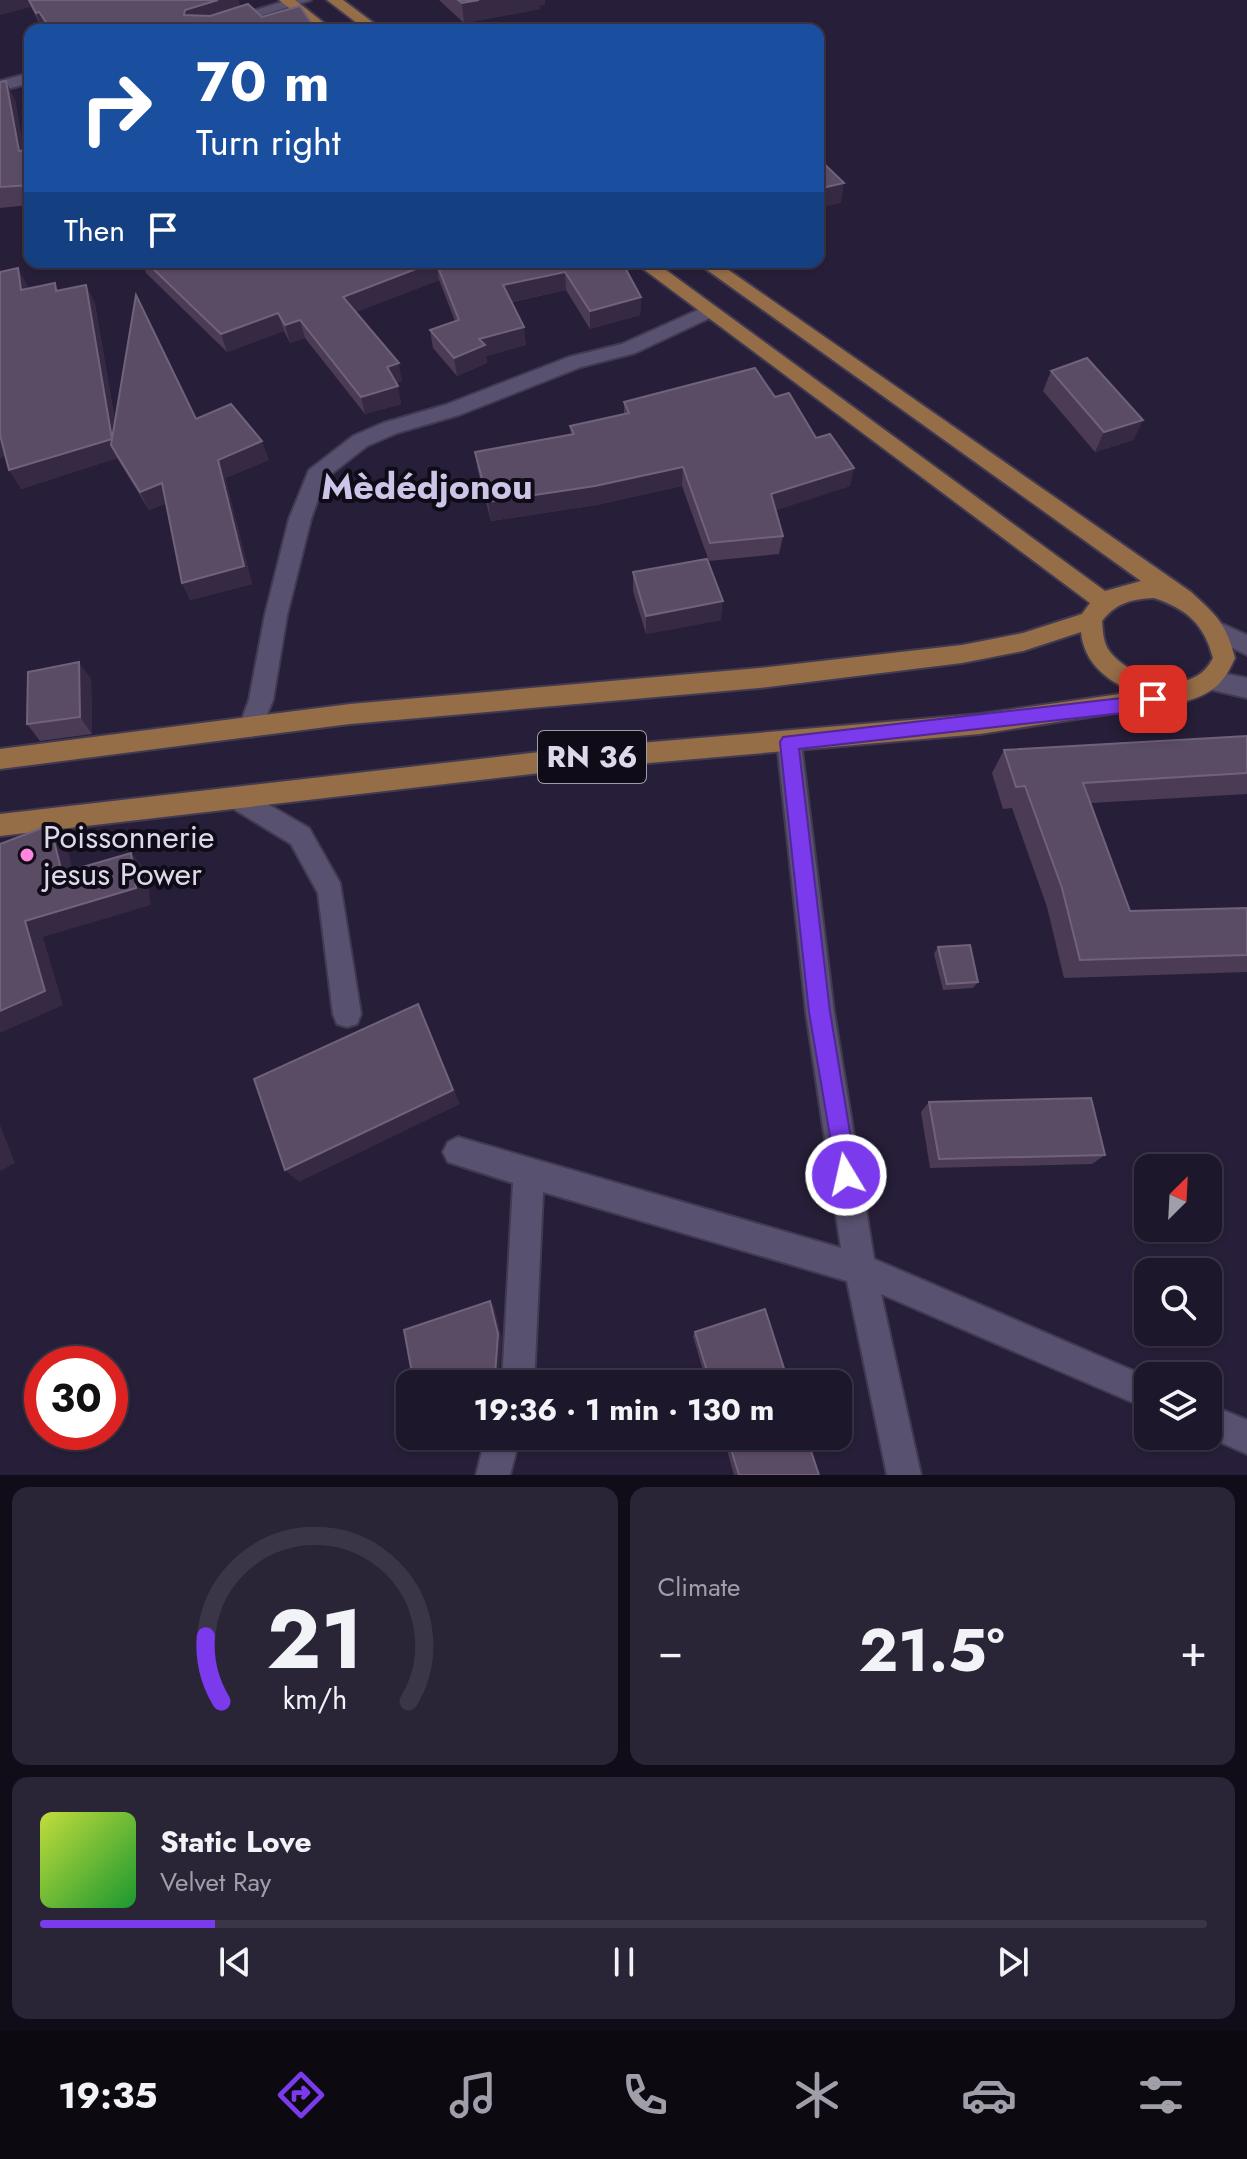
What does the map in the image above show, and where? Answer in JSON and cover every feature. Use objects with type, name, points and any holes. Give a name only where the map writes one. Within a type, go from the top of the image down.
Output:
[{"type":"main road","points":[[334,0],[368,24]]},
{"type":"main road","points":[[294,1],[319,24]]},
{"type":"main road","points":[[651,268],[1097,610]]},
{"type":"main road","points":[[713,268],[1100,543],[1183,598],[1204,613],[1218,631],[1224,658],[1212,681],[1184,692],[1148,689],[1115,672],[1094,647],[1097,610],[1125,590],[1154,589],[1183,598]]},
{"type":"main road","name":"RN 36","points":[[0,759],[350,714],[728,681],[946,656],[1023,642],[1097,610]]},
{"type":"main road","name":"RN 36","points":[[0,825],[444,771],[789,742],[1122,705],[1184,692]]},
{"type":"street","points":[[218,24],[294,1]]},
{"type":"street","points":[[0,86],[24,80]]},
{"type":"street","points":[[251,727],[261,700],[276,615],[300,519],[316,475],[360,441],[390,428],[452,410],[576,362],[628,349],[709,311]]},
{"type":"street","points":[[1218,631],[1247,646]]},
{"type":"street","points":[[1212,681],[1247,688]]},
{"type":"street","points":[[789,742],[820,1012],[860,1269],[904,1475]]},
{"type":"street","points":[[238,798],[300,836],[331,891],[347,1014]]},
{"type":"street","points":[[458,1152],[529,1170],[860,1269],[1134,1387]]},
{"type":"street","points":[[519,1370],[529,1170]]},
{"type":"street","points":[[1222,1426],[1247,1437]]},
{"type":"street","points":[[493,1475],[499,1450]]},
{"type":"building","points":[[29,0],[218,0],[185,10],[184,15],[210,16],[248,4],[262,17],[300,6],[312,24],[48,24],[39,12],[36,13]]},
{"type":"building","points":[[6,81],[19,151],[24,151],[24,185],[0,187],[0,82]]},
{"type":"building","points":[[824,164],[844,183],[824,188]]},
{"type":"building","points":[[18,268],[21,290],[55,283],[56,291],[86,285],[112,439],[9,470],[0,435],[0,272]]},
{"type":"building","points":[[152,268],[418,268],[343,297],[399,363],[387,367],[398,386],[361,397],[300,320],[285,325],[278,313],[221,334]]},
{"type":"building","points":[[438,268],[625,268],[641,297],[590,311],[565,272],[503,285],[524,327],[479,339],[485,345],[454,358],[430,330],[459,320]]},
{"type":"building","points":[[136,295],[196,419],[231,404],[262,441],[218,460],[244,566],[182,583],[162,483],[140,492],[111,445]]},
{"type":"building","points":[[1087,358],[1143,420],[1104,432],[1051,371]]},
{"type":"building","points":[[755,368],[775,397],[789,393],[816,438],[830,434],[854,468],[771,494],[783,536],[710,543],[683,467],[595,486],[488,502],[475,452],[574,434],[570,426],[629,413],[624,402]]},
{"type":"building","points":[[707,559],[723,601],[646,616],[633,572]]},
{"type":"building","points":[[79,662],[80,717],[27,724],[28,672]]},
{"type":"building","points":[[1247,736],[1247,773],[1083,783],[1130,911],[1247,908],[1247,955],[1080,960],[1062,888],[1025,786],[1016,787],[1004,750]]},
{"type":"building","points":[[50,825],[62,873],[131,853],[136,888],[25,921],[45,991],[0,1011],[0,844]]},
{"type":"building","points":[[970,945],[978,982],[947,984],[938,947]]},
{"type":"building","points":[[418,1004],[453,1090],[285,1170],[254,1079]]},
{"type":"building","points":[[1091,1098],[1105,1155],[939,1159],[929,1102]]},
{"type":"building","points":[[490,1301],[498,1334],[495,1370],[411,1370],[404,1330]]},
{"type":"building","points":[[765,1309],[785,1370],[707,1370],[695,1332]]},
{"type":"building","points":[[731,1450],[811,1450],[819,1475],[739,1475]]},
{"type":"place","name":"Poissonnerie jesus Power","points":[[27,855]]},
{"type":"district","name":"Mèdédjonou","points":[[427,486]]},
{"type":"route","points":[[846,1175],[820,1012],[789,742],[1153,699]]}]
